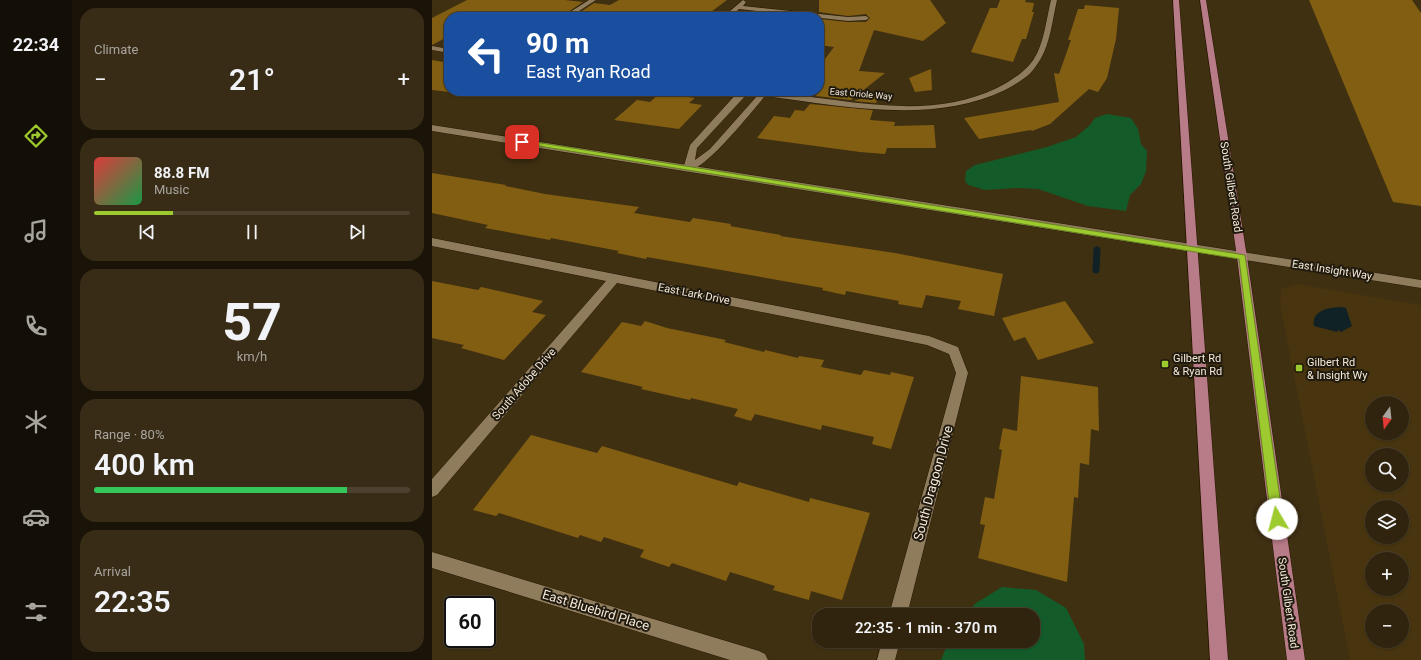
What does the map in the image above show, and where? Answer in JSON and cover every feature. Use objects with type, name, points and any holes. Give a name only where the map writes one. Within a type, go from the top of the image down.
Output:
[{"type":"main road","points":[[1176,0],[1219,660]]},
{"type":"main road","name":"South Gilbert Road","points":[[1203,0],[1242,256],[1296,660]]},
{"type":"street","points":[[574,12],[593,0]]},
{"type":"street","points":[[732,12],[746,0]]},
{"type":"street","name":"East Oriole Way","points":[[781,96],[878,107],[919,108],[977,98],[1003,89],[1021,77],[1034,65],[1041,52],[1054,0]]},
{"type":"street","points":[[738,7],[784,12]]},
{"type":"street","points":[[824,16],[848,19],[866,18]]},
{"type":"street","points":[[432,48],[444,49]]},
{"type":"street","points":[[688,169],[693,147],[739,96]]},
{"type":"street","points":[[688,169],[713,151],[761,96]]},
{"type":"street","name":"East Insight Way","points":[[432,128],[1421,284]]},
{"type":"street","name":"East Lark Drive","points":[[432,242],[929,341],[954,351]]},
{"type":"street","name":"South Adobe Drive","points":[[432,490],[615,278]]},
{"type":"street","name":"South Dragoon Drive","points":[[900,608],[962,373],[954,351]]},
{"type":"street","name":"East Bluebird Place","points":[[432,560],[759,660]]},
{"type":"street","points":[[886,660],[889,648]]},
{"type":"shaded area","points":[[1297,284],[1421,305],[1421,660],[1350,660],[1280,304],[1281,289]]},
{"type":"shaded area","points":[[1342,307],[1346,308],[1352,326],[1341,332],[1338,330],[1337,332],[1314,326],[1315,316],[1322,310]]},
{"type":"green space","points":[[1107,114],[1131,118],[1138,129],[1141,144],[1147,151],[1146,171],[1141,184],[1130,195],[1126,211],[1088,206],[1038,189],[1017,188],[985,190],[968,185],[965,181],[966,171],[975,165],[1047,147],[1076,137],[1090,125],[1095,118]]},
{"type":"green space","points":[[1002,587],[1036,590],[1066,608],[1084,644],[1085,660],[941,660],[946,648],[1040,648],[1040,608],[971,608],[976,603]]},
{"type":"building","points":[[467,0],[565,0],[583,2],[568,12],[444,12],[444,39],[432,45],[432,18]]},
{"type":"building","points":[[619,0],[727,0],[711,12],[580,12],[594,3],[610,5]]},
{"type":"building","points":[[819,0],[930,0],[946,23],[923,41],[874,30],[859,71],[885,73],[851,100],[816,96],[824,96],[824,60],[834,47],[824,46],[824,20],[866,22],[870,18],[866,14],[848,16],[819,12]]},
{"type":"building","points":[[1000,0],[1026,0],[1025,2],[1034,3],[1032,12],[1034,12],[1026,39],[1022,39],[1013,62],[971,52],[990,8],[997,8]]},
{"type":"building","points":[[1309,0],[1412,0],[1421,13],[1421,206],[1393,202]]},
{"type":"building","points":[[1085,5],[1119,8],[1116,39],[1107,78],[1098,92],[1089,89],[1050,124],[1032,131],[979,139],[964,118],[1059,102],[1054,73],[1059,74],[1071,40],[1068,40],[1078,9],[1084,9]]},
{"type":"building","points":[[432,60],[444,62],[444,91],[432,90]]},
{"type":"building","points":[[931,69],[932,90],[915,92],[909,78]]},
{"type":"building","points":[[882,90],[876,103],[854,101]]},
{"type":"building","points":[[657,96],[681,96],[695,98],[689,103],[702,105],[679,129],[614,120],[637,100],[650,102]]},
{"type":"building","points":[[810,104],[873,110],[870,120],[895,122],[894,126],[934,125],[936,148],[887,148],[885,154],[757,138],[774,116],[790,118],[795,110],[804,111]]},
{"type":"building","points":[[432,173],[506,185],[505,186],[545,194],[639,207],[634,213],[690,222],[693,218],[731,224],[730,226],[781,235],[780,236],[895,253],[1003,274],[994,316],[958,309],[961,301],[926,295],[922,308],[898,304],[899,301],[846,291],[845,295],[822,290],[823,288],[647,257],[646,259],[617,253],[619,251],[551,238],[550,240],[485,228],[488,225],[432,213]]},
{"type":"building","points":[[432,281],[478,290],[481,287],[543,301],[532,312],[546,315],[504,360],[461,348],[464,345],[432,338]]},
{"type":"building","points":[[1065,301],[1094,343],[1038,360],[1025,337],[1014,341],[1002,318]]},
{"type":"building","points":[[645,321],[667,328],[726,340],[724,342],[764,352],[765,350],[798,358],[799,356],[824,360],[821,367],[861,375],[864,370],[890,375],[891,372],[914,377],[891,449],[872,444],[874,437],[822,425],[821,430],[755,414],[751,421],[734,416],[738,409],[691,398],[690,400],[641,389],[643,387],[581,372],[622,322],[641,326]]},
{"type":"building","points":[[1021,376],[1098,387],[1099,431],[1091,429],[1089,465],[1080,463],[1078,498],[1074,497],[1067,582],[978,558],[985,525],[980,524],[985,497],[994,499],[1002,450],[999,449],[1003,428],[1017,431]]},
{"type":"building","points":[[531,435],[597,453],[602,446],[737,486],[739,482],[809,502],[810,498],[870,513],[842,600],[811,591],[809,600],[773,590],[775,586],[730,572],[726,581],[672,563],[669,567],[640,557],[644,550],[604,537],[601,542],[580,535],[578,538],[499,513],[496,516],[473,510]]},
{"type":"waterway","points":[[1096,270],[1097,250]]},
{"type":"place","name":"Gilbert Rd & Ryan Rd","points":[[1165,364]]},
{"type":"place","name":"Gilbert Rd & Insight Wy","points":[[1299,368]]},
{"type":"route","points":[[522,142],[1242,256],[1277,519]]}]
